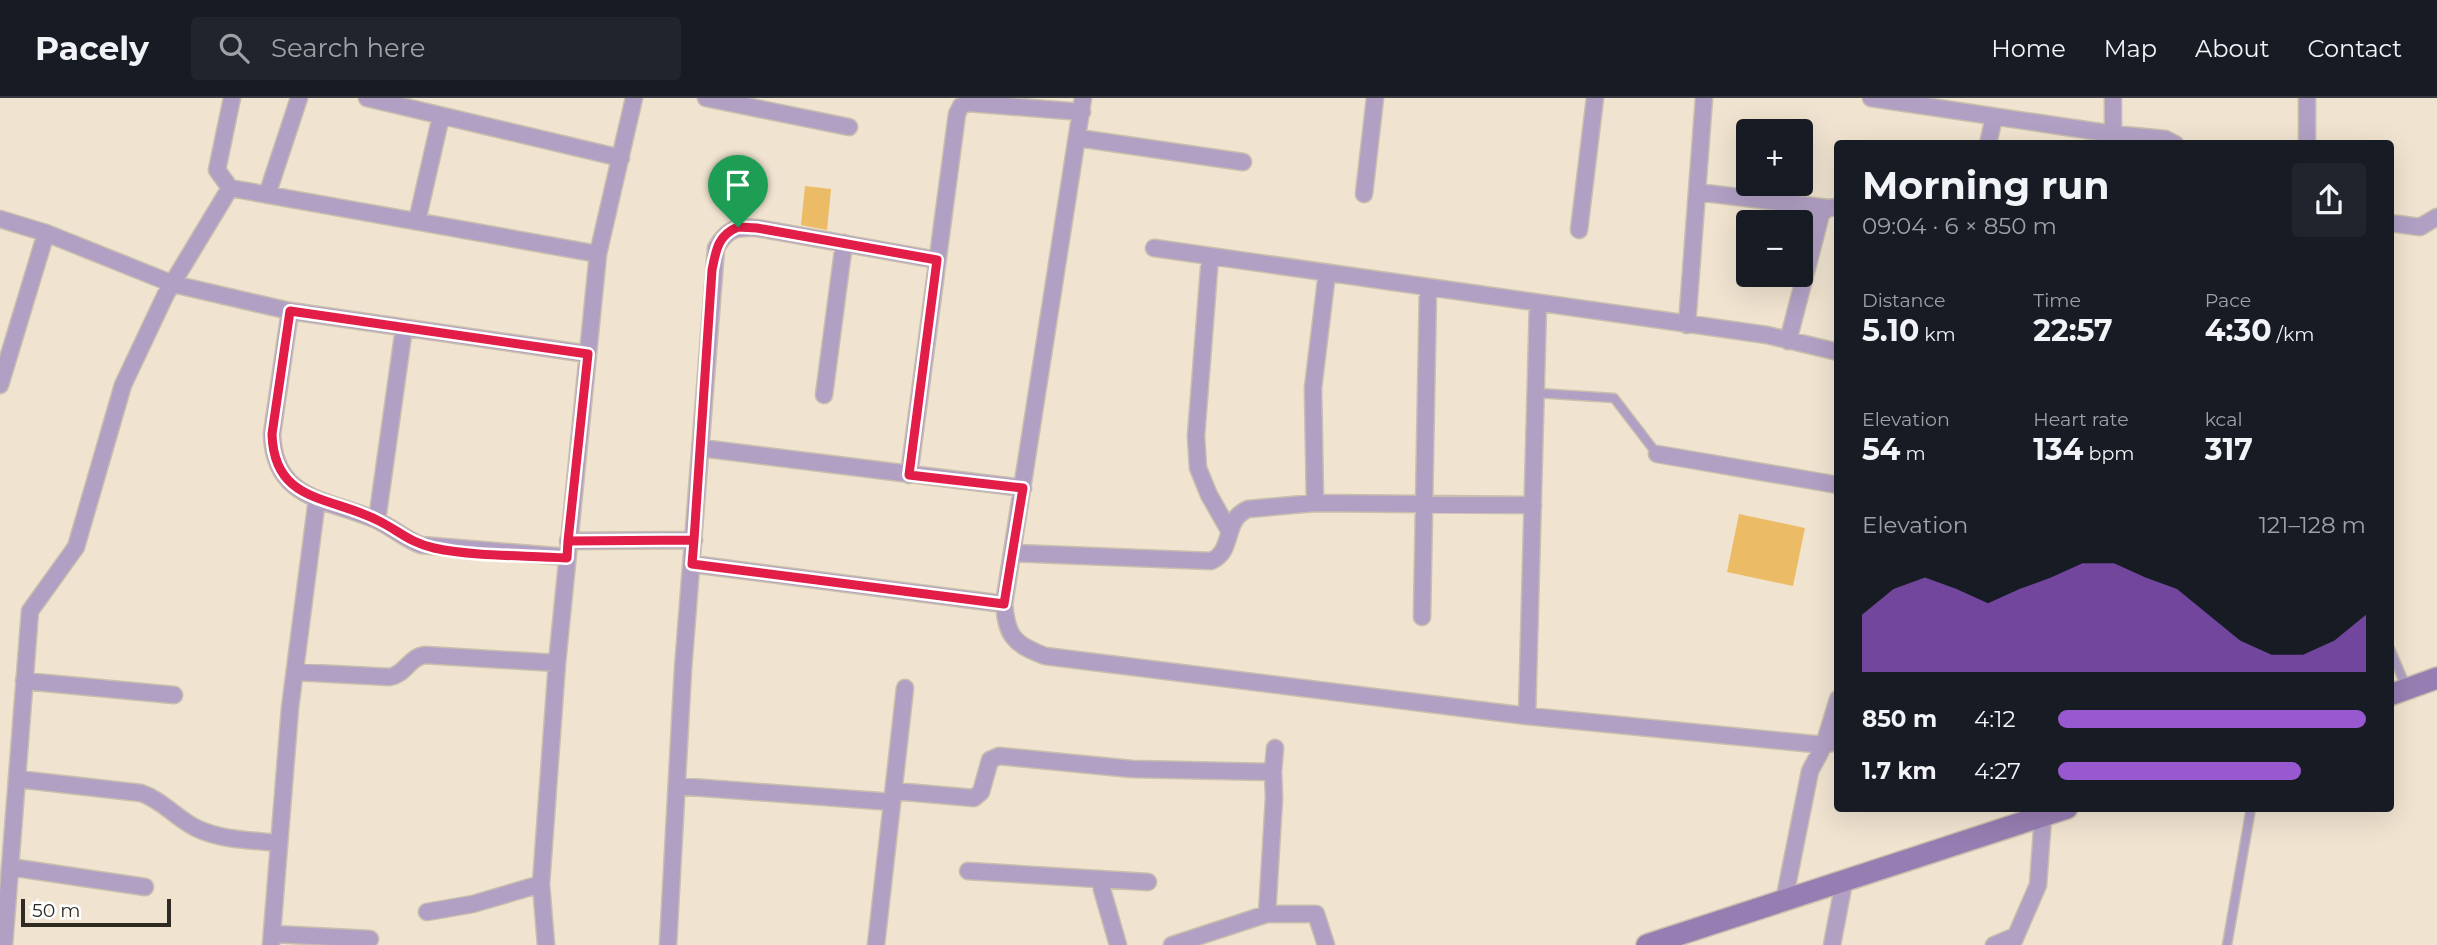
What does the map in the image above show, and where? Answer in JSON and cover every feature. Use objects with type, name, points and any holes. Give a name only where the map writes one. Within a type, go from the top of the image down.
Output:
[{"type":"street","points":[[232,98],[217,170],[230,188],[598,254]]},
{"type":"street","points":[[267,195],[299,98]]},
{"type":"street","points":[[367,98],[391,101],[441,116],[621,158]]},
{"type":"street","points":[[546,945],[541,884],[556,663],[598,254],[634,98]]},
{"type":"street","points":[[706,98],[849,127]]},
{"type":"street","points":[[1364,194],[1375,98]]},
{"type":"street","points":[[1579,230],[1595,98]]},
{"type":"street","points":[[1687,325],[1704,98]]},
{"type":"street","points":[[1871,98],[2167,140]]},
{"type":"street","points":[[2113,98],[2113,134]]},
{"type":"street","points":[[2307,98],[2307,140]]},
{"type":"street","points":[[909,475],[957,114],[961,106],[968,103],[1083,105],[1004,604],[1006,624],[1012,637],[1022,647],[1045,656],[1527,716],[1831,743]]},
{"type":"street","points":[[417,221],[441,116]]},
{"type":"street","points":[[1989,140],[1994,117]]},
{"type":"street","points":[[1078,138],[1243,162]]},
{"type":"street","points":[[4,945],[30,611],[76,547],[123,385],[173,284],[230,188]]},
{"type":"street","points":[[1697,192],[1833,207]]},
{"type":"street","points":[[1788,341],[1821,215],[1833,207]]},
{"type":"street","points":[[2394,224],[2420,227],[2437,217]]},
{"type":"street","points":[[0,219],[46,233],[173,284],[290,311],[588,354]]},
{"type":"street","points":[[668,945],[712,270],[716,248],[725,233],[738,227],[757,228],[937,260]]},
{"type":"street","points":[[0,385],[46,233]]},
{"type":"street","points":[[824,396],[844,243]]},
{"type":"street","points":[[1154,248],[1687,325],[1834,351]]},
{"type":"street","points":[[1210,256],[1196,436],[1198,468],[1209,495],[1229,530]]},
{"type":"street","points":[[1315,503],[1313,388],[1327,273]]},
{"type":"street","points":[[1422,617],[1428,287]]},
{"type":"street","points":[[1527,716],[1538,303]]},
{"type":"street","points":[[290,311],[272,434],[272,454],[278,470],[293,485],[317,499],[377,520],[406,540],[438,549],[568,549],[694,540]]},
{"type":"street","points":[[377,520],[404,328]]},
{"type":"street","points":[[701,448],[1023,488]]},
{"type":"street","points":[[1657,454],[1834,484]]},
{"type":"street","points":[[317,499],[295,672],[278,843],[272,939],[370,939]]},
{"type":"street","points":[[1013,553],[1211,561],[1219,558],[1226,548],[1229,530],[1239,513],[1248,509],[1315,503],[1533,505]]},
{"type":"street","points":[[692,564],[1004,604]]},
{"type":"street","points":[[295,672],[398,676],[417,656],[425,655],[556,663]]},
{"type":"street","points":[[2398,692],[2437,678]]},
{"type":"street","points":[[24,681],[174,695]]},
{"type":"street","points":[[876,945],[905,688]]},
{"type":"street","points":[[1784,901],[1810,771],[1831,743],[1834,724]]},
{"type":"street","points":[[1267,914],[1275,748]]},
{"type":"street","points":[[677,786],[893,797],[974,798],[981,792],[990,760],[999,756],[1132,769],[1273,772]]},
{"type":"street","points":[[16,779],[141,793],[150,796],[198,829],[278,843]]},
{"type":"street","points":[[1647,945],[2056,812]]},
{"type":"street","points":[[1994,945],[2014,940],[2038,885],[2043,817]]},
{"type":"street","points":[[10,867],[145,887]]},
{"type":"street","points":[[968,871],[1148,883]]},
{"type":"street","points":[[1099,879],[1118,945]]},
{"type":"street","points":[[1832,945],[1844,881]]},
{"type":"street","points":[[427,912],[473,904],[541,884]]},
{"type":"street","points":[[1172,945],[1267,914],[1316,914],[1326,945]]},
{"type":"lane","points":[[1537,393],[1614,398],[1657,454]]},
{"type":"lane","points":[[2394,670],[2398,692]]},
{"type":"lane","points":[[2227,945],[2250,812]]},
{"type":"building","points":[[805,186],[831,189],[827,230],[801,225]]},
{"type":"building","points":[[1739,514],[1805,528],[1793,586],[1727,572]]},
{"type":"route","points":[[738,227],[725,233],[716,248],[712,270],[694,540],[568,541],[567,558],[438,549],[406,540],[377,520],[317,499],[293,485],[278,470],[272,454],[272,434],[290,311],[588,354],[568,541],[631,541],[694,540],[692,564],[1004,604],[1023,488],[909,475],[937,260],[757,228],[738,227]]}]
